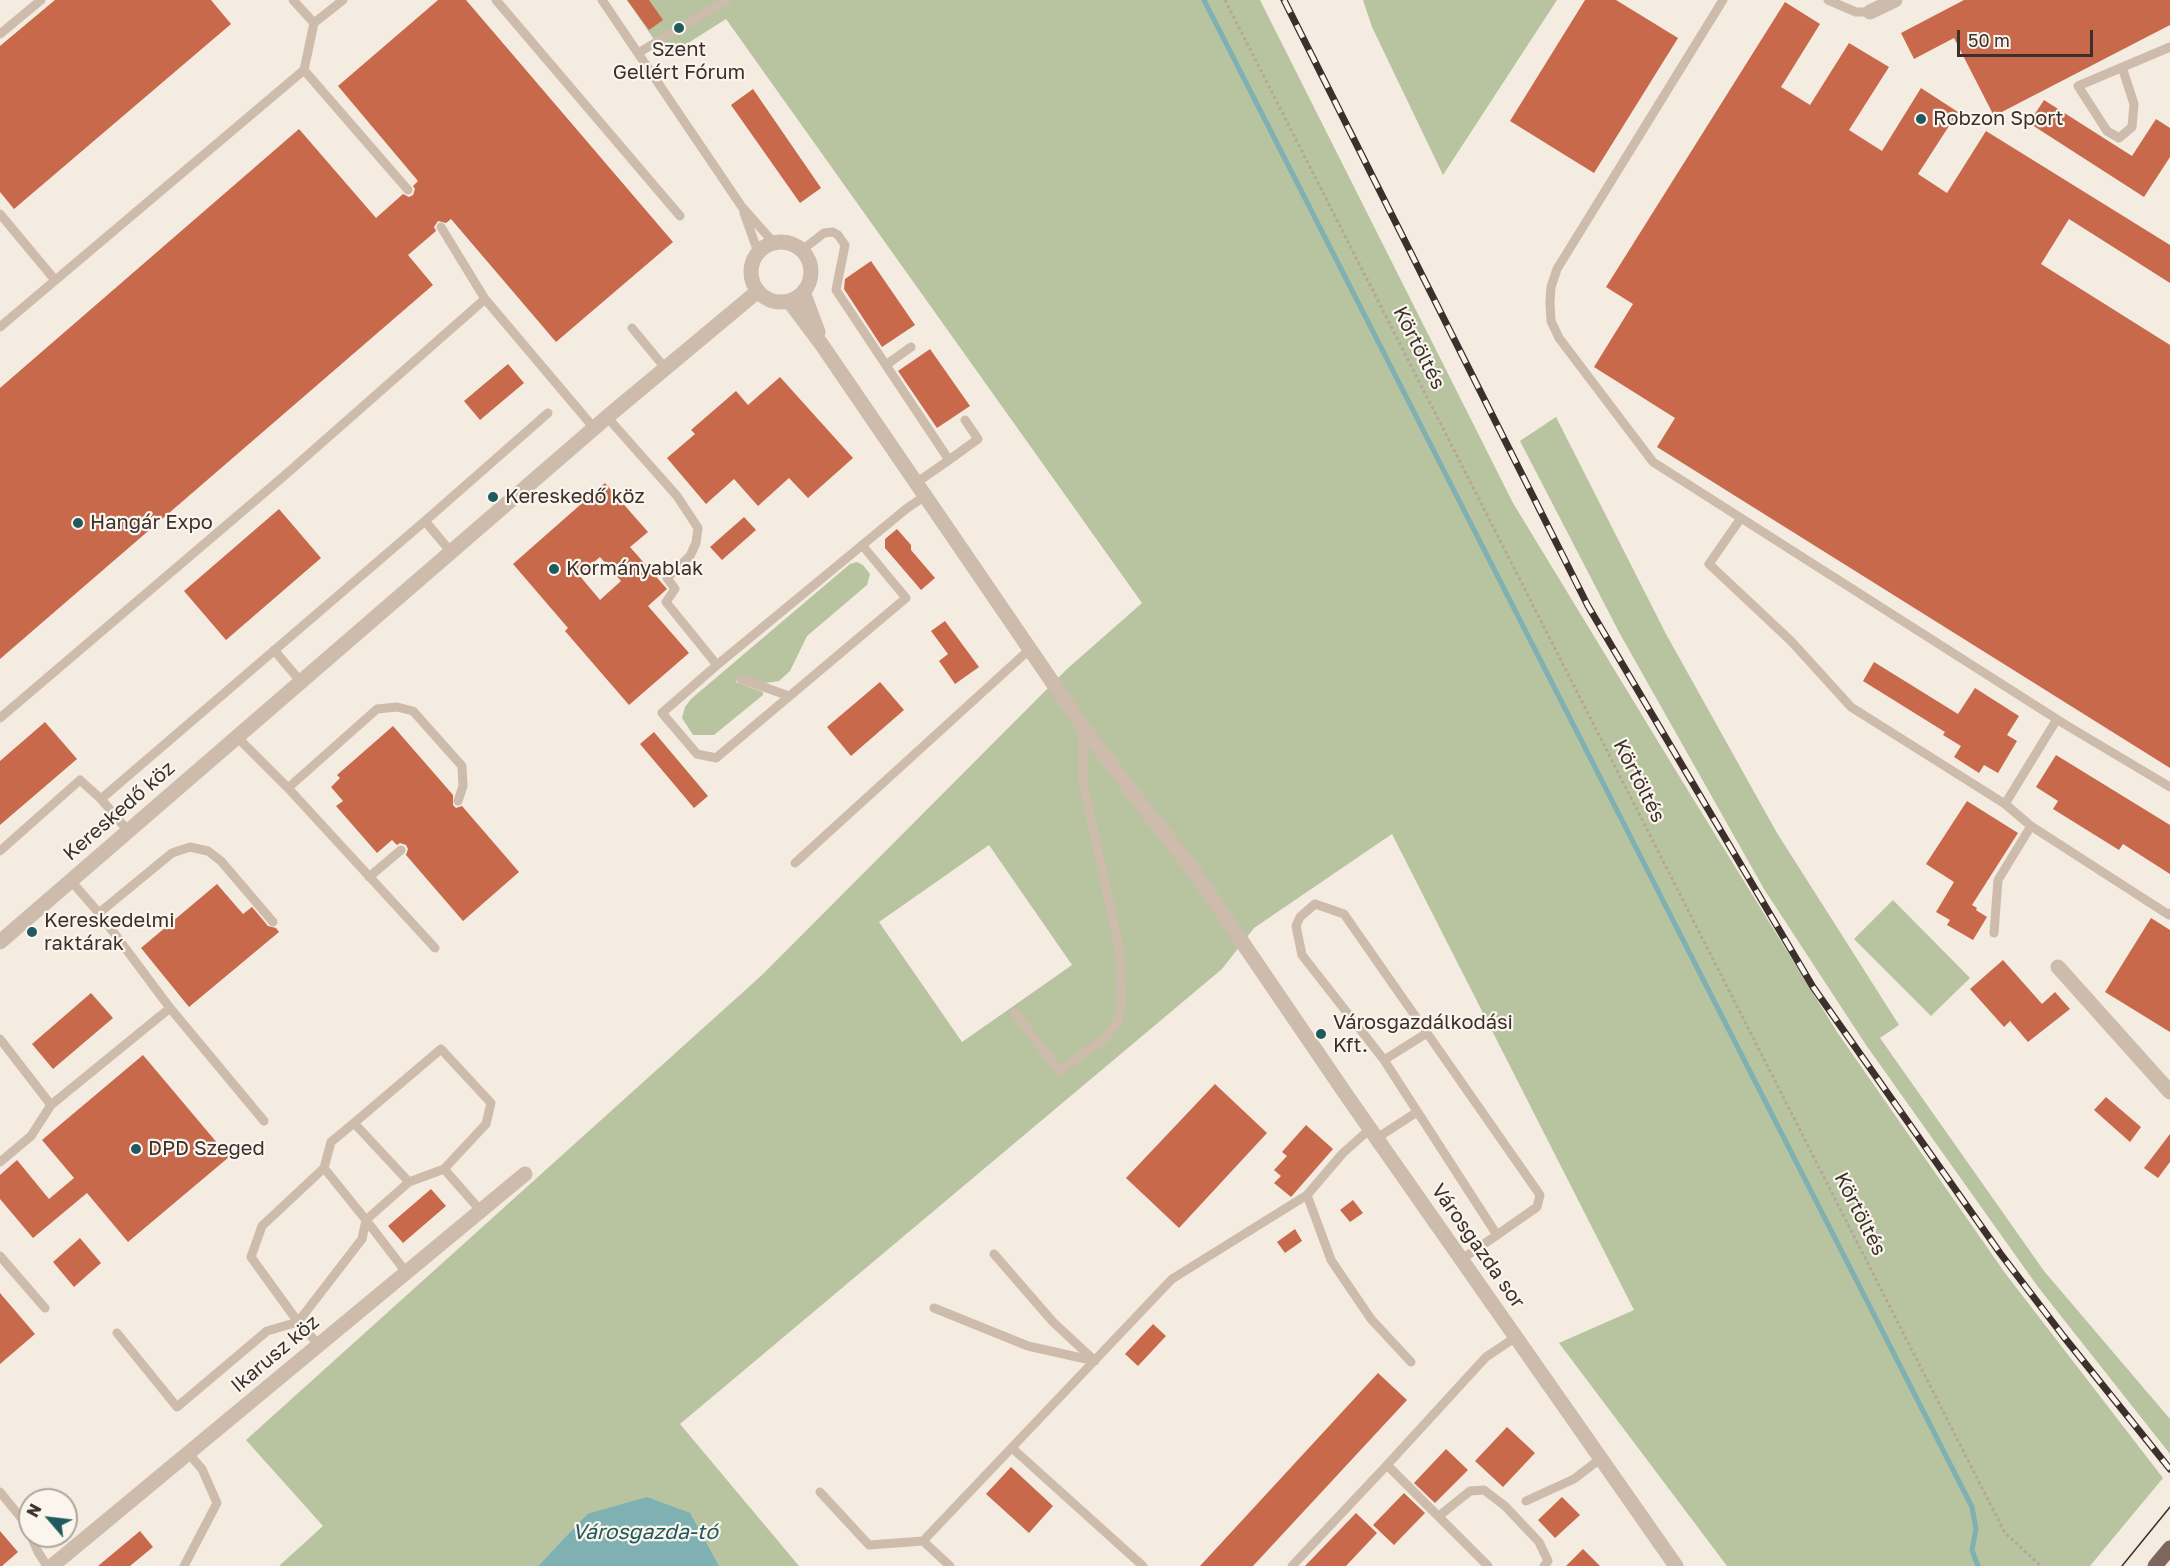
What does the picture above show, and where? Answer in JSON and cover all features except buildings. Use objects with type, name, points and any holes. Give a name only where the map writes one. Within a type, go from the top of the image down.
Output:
[{"type":"main road","points":[[2155,1566],[2170,1548]]},
{"type":"street","points":[[1870,12],[1895,0]]},
{"type":"street","points":[[784,242],[802,250],[811,271],[809,283],[803,292],[789,301],[777,302],[766,298],[758,291],[752,278],[752,265],[758,252],[774,243],[784,242]]},
{"type":"street","name":"Kereskedő köz","points":[[0,942],[594,428],[758,291]]},
{"type":"street","points":[[803,292],[822,345]]},
{"type":"street","points":[[789,301],[822,345]]},
{"type":"street","name":"Városgazda sor","points":[[822,345],[1083,727],[1191,867],[1599,1459],[1676,1566]]},
{"type":"street","points":[[2058,967],[2170,1092]]},
{"type":"street","name":"Ikarusz köz","points":[[49,1566],[525,1174]]},
{"type":"lane","points":[[0,34],[40,0]]},
{"type":"lane","points":[[293,0],[314,23]]},
{"type":"lane","points":[[0,327],[304,70],[314,23],[343,0]]},
{"type":"lane","points":[[496,0],[680,216]]},
{"type":"lane","points":[[602,0],[742,207],[774,243]]},
{"type":"lane","points":[[638,53],[726,0]]},
{"type":"lane","points":[[1723,0],[1566,252],[1554,278],[1550,302],[1551,321],[1559,338],[1653,462],[2057,719],[2170,787]]},
{"type":"lane","points":[[1828,0],[1856,12],[1870,12]]},
{"type":"lane","points":[[2122,67],[2134,104],[2132,127],[2119,138],[2107,131],[2078,86],[2170,46]]},
{"type":"lane","points":[[304,70],[408,190]]},
{"type":"lane","points":[[742,207],[758,252]]},
{"type":"lane","points":[[0,214],[55,280]]},
{"type":"lane","points":[[441,227],[485,299],[594,428]]},
{"type":"lane","points":[[802,250],[824,233],[833,232],[845,244],[836,290],[949,460]]},
{"type":"lane","points":[[0,718],[275,483],[485,299]]},
{"type":"lane","points":[[632,328],[666,369]]},
{"type":"lane","points":[[886,365],[911,347]]},
{"type":"lane","points":[[101,799],[548,413]]},
{"type":"lane","points":[[607,417],[676,496],[698,528],[696,543],[690,556],[667,578],[675,589],[666,602],[717,665]]},
{"type":"lane","points":[[862,545],[906,598],[716,758],[697,754],[662,713],[862,545],[949,460],[978,439],[965,420]]},
{"type":"lane","points":[[1741,518],[1709,564],[1791,641],[1851,707],[2005,804],[2031,826],[2169,915],[2170,913]]},
{"type":"lane","points":[[425,521],[451,552]]},
{"type":"lane","points":[[795,863],[1030,649]]},
{"type":"lane","points":[[274,650],[301,682]]},
{"type":"lane","points":[[741,679],[789,696]]},
{"type":"lane","points":[[288,788],[376,709],[397,706],[412,711],[462,766],[463,786],[458,801]]},
{"type":"lane","points":[[2005,804],[2057,719]]},
{"type":"lane","points":[[1015,1013],[1059,1071],[1105,1038],[1117,1023],[1121,1005],[1120,952],[1083,782],[1083,727]]},
{"type":"lane","points":[[237,737],[288,788],[435,948]]},
{"type":"lane","points":[[0,851],[80,780],[101,799],[128,831]]},
{"type":"lane","points":[[1994,933],[1998,880],[2031,826]]},
{"type":"lane","points":[[99,913],[172,853],[190,847],[208,851],[221,861],[273,922]]},
{"type":"lane","points":[[369,877],[401,850]]},
{"type":"lane","points":[[71,881],[99,913],[170,1008],[264,1121]]},
{"type":"lane","points":[[1462,1259],[1497,1235],[1537,1207],[1540,1195],[1344,914],[1315,904],[1300,917],[1296,926],[1302,955],[1384,1060],[1497,1235]]},
{"type":"lane","points":[[0,1162],[31,1136],[51,1105],[170,1008]]},
{"type":"lane","points":[[1384,1060],[1427,1033]]},
{"type":"lane","points":[[0,1040],[51,1105]]},
{"type":"lane","points":[[117,1333],[177,1407],[267,1331],[298,1322],[362,1239],[366,1220],[409,1182],[444,1169],[486,1124],[491,1102],[441,1049],[331,1142],[324,1168],[262,1226],[251,1257],[298,1322],[319,1345]]},
{"type":"lane","points":[[820,1492],[869,1545],[923,1541],[1173,1279],[1307,1195],[1342,1153],[1417,1112]]},
{"type":"lane","points":[[354,1123],[409,1182]]},
{"type":"lane","points":[[324,1168],[406,1272]]},
{"type":"lane","points":[[444,1169],[481,1211]]},
{"type":"lane","points":[[1307,1195],[1330,1260],[1371,1319],[1410,1362]]},
{"type":"lane","points":[[994,1254],[1053,1322],[1095,1361]]},
{"type":"lane","points":[[0,1256],[45,1308]]},
{"type":"lane","points":[[934,1308],[1028,1346],[1095,1361]]},
{"type":"lane","points":[[1292,1566],[1486,1357],[1516,1337]]},
{"type":"lane","points":[[1012,1448],[1143,1566]]},
{"type":"lane","points":[[184,1566],[217,1503],[202,1469],[188,1453]]},
{"type":"lane","points":[[1527,1501],[1574,1479],[1599,1459]]},
{"type":"lane","points":[[1387,1465],[1488,1566]]},
{"type":"lane","points":[[1438,1516],[1470,1491],[1484,1490],[1505,1506],[1539,1542],[1548,1561],[1544,1566]]},
{"type":"lane","points":[[0,1492],[18,1514]]},
{"type":"lane","points":[[923,1541],[950,1566]]},
{"type":"lane","points":[[36,1548],[49,1566]]},
{"type":"path","name":"Körtöltés","points":[[1225,0],[1983,1491],[2005,1533],[2041,1566]]},
{"type":"green space","points":[[627,0],[1260,0],[1513,503],[1676,771],[1837,1032],[2005,1273],[2163,1478],[2090,1566],[1727,1566],[1559,1343],[1634,1310],[1392,834],[1254,928],[1222,969],[680,1424],[799,1566],[719,1566],[717,1563],[587,1514],[538,1566],[279,1566],[323,1526],[246,1440],[762,975],[1067,669],[1142,603],[726,19],[666,57]],"holes":[[[989,845],[1072,965],[962,1042],[879,922]]]},
{"type":"green space","points":[[1363,0],[1557,0],[1443,175],[1372,27]]},
{"type":"green space","points":[[1556,417],[1666,634],[1777,833],[1899,1025],[1880,1038],[2044,1271],[2170,1419],[2170,1454],[2038,1287],[1866,1045],[1764,889],[1620,634],[1520,441]]},
{"type":"green space","points":[[857,562],[863,565],[870,574],[867,585],[807,636],[790,671],[779,681],[766,683],[739,675],[736,682],[763,692],[763,695],[714,735],[693,735],[682,718],[685,707],[691,699],[850,564]]},
{"type":"green space","points":[[1893,900],[1970,978],[1931,1016],[1854,939]]},
{"type":"water","name":"Városgazda-tó","points":[[647,1497],[690,1513],[719,1566],[538,1566],[587,1514]]},
{"type":"waterway","points":[[1204,0],[1972,1507],[1976,1529],[1972,1550],[1978,1566]]},
{"type":"tram line","points":[[2122,1566],[2170,1507]]},
{"type":"railway","points":[[1284,0],[1588,606],[1813,987],[2000,1253],[2170,1469]]},
{"type":"place","name":"Szent Gellért Fórum","points":[[679,28]]},
{"type":"place","name":"Robzon Sport","points":[[1921,119]]},
{"type":"place","name":"Kereskedő köz","points":[[493,497]]},
{"type":"place","name":"Hangár Expo","points":[[78,523]]},
{"type":"place","name":"Kormányablak","points":[[554,569]]},
{"type":"place","name":"Kereskedelmi raktárak","points":[[32,932]]},
{"type":"place","name":"Városgazdálkodási Kft.","points":[[1321,1034]]},
{"type":"place","name":"DPD Szeged","points":[[136,1149]]}]
